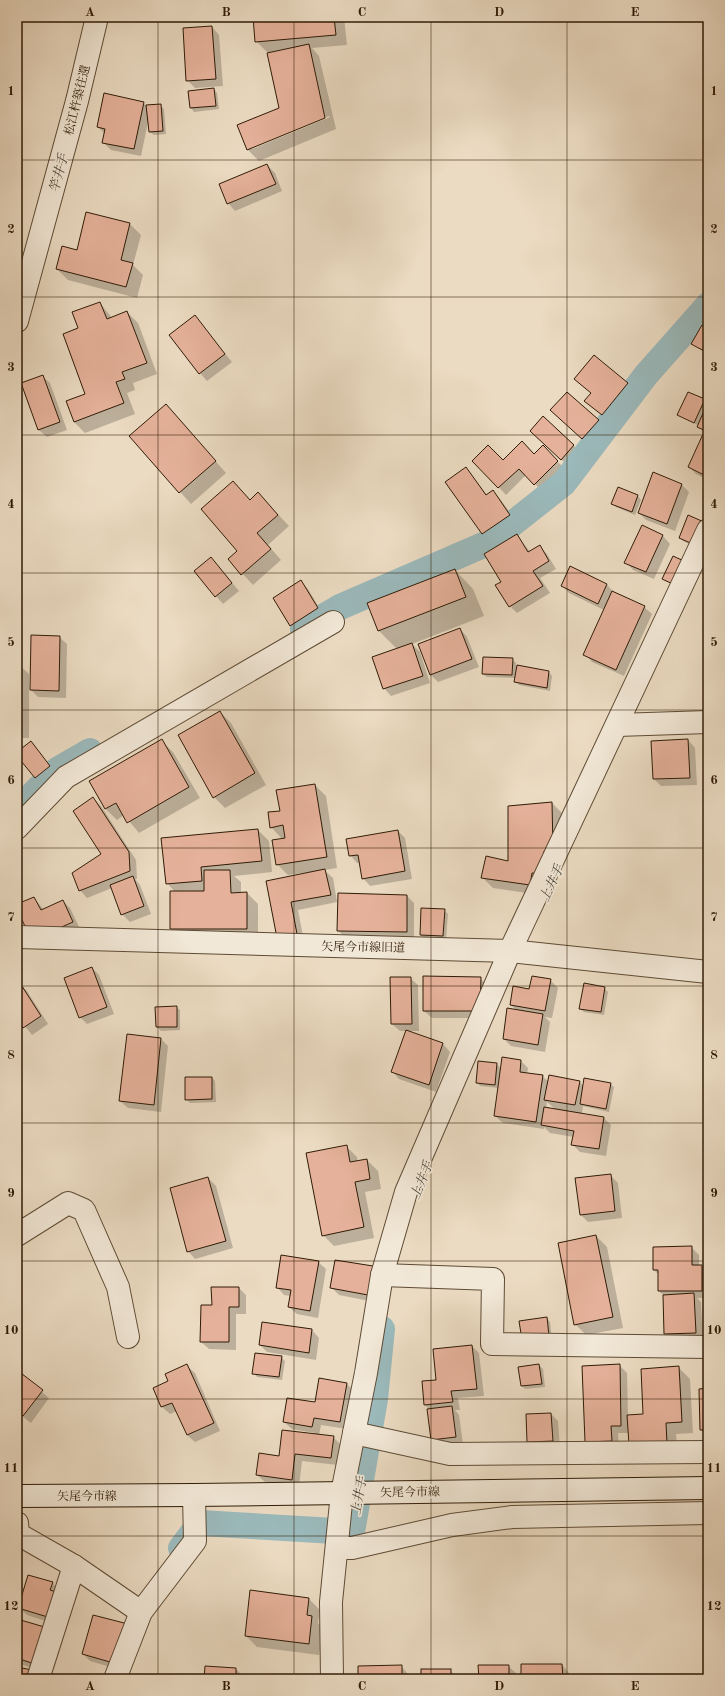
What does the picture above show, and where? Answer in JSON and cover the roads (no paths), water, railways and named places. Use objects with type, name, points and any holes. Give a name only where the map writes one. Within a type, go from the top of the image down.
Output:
[{"type":"street","name":"松江杵築往還","points":[[17,321],[77,101],[97,17]]},
{"type":"street","points":[[332,1679],[331,1602],[342,1493],[366,1373],[382,1275],[406,1192],[510,951],[708,530]]},
{"type":"street","points":[[17,828],[66,777],[333,622]]},
{"type":"street","points":[[617,725],[708,722]]},
{"type":"street","name":"矢尾今市線旧道","points":[[17,937],[510,951],[708,972]]},
{"type":"street","points":[[17,1235],[68,1203],[84,1210],[118,1287],[128,1337]]},
{"type":"street","points":[[382,1275],[492,1279],[492,1344],[708,1347]]},
{"type":"street","points":[[354,1433],[450,1454],[708,1452]]},
{"type":"street","name":"矢尾今市線","points":[[17,1496],[194,1496],[708,1488]]},
{"type":"street","points":[[116,1679],[141,1612],[195,1541],[194,1496]]},
{"type":"street","points":[[337,1548],[352,1548],[452,1525],[512,1517],[708,1513]]},
{"type":"street","points":[[17,1531],[74,1566],[141,1612]]},
{"type":"street","points":[[38,1679],[74,1566]]},
{"type":"waterway","points":[[303,629],[340,607],[488,543],[564,483],[646,375],[708,305]]},
{"type":"waterway","points":[[17,810],[57,770],[90,751]]},
{"type":"waterway","name":"上井手","points":[[181,1548],[200,1523],[352,1532],[375,1399],[382,1329]]},
{"type":"water label","name":"竿井手","points":[[58,173]]}]
